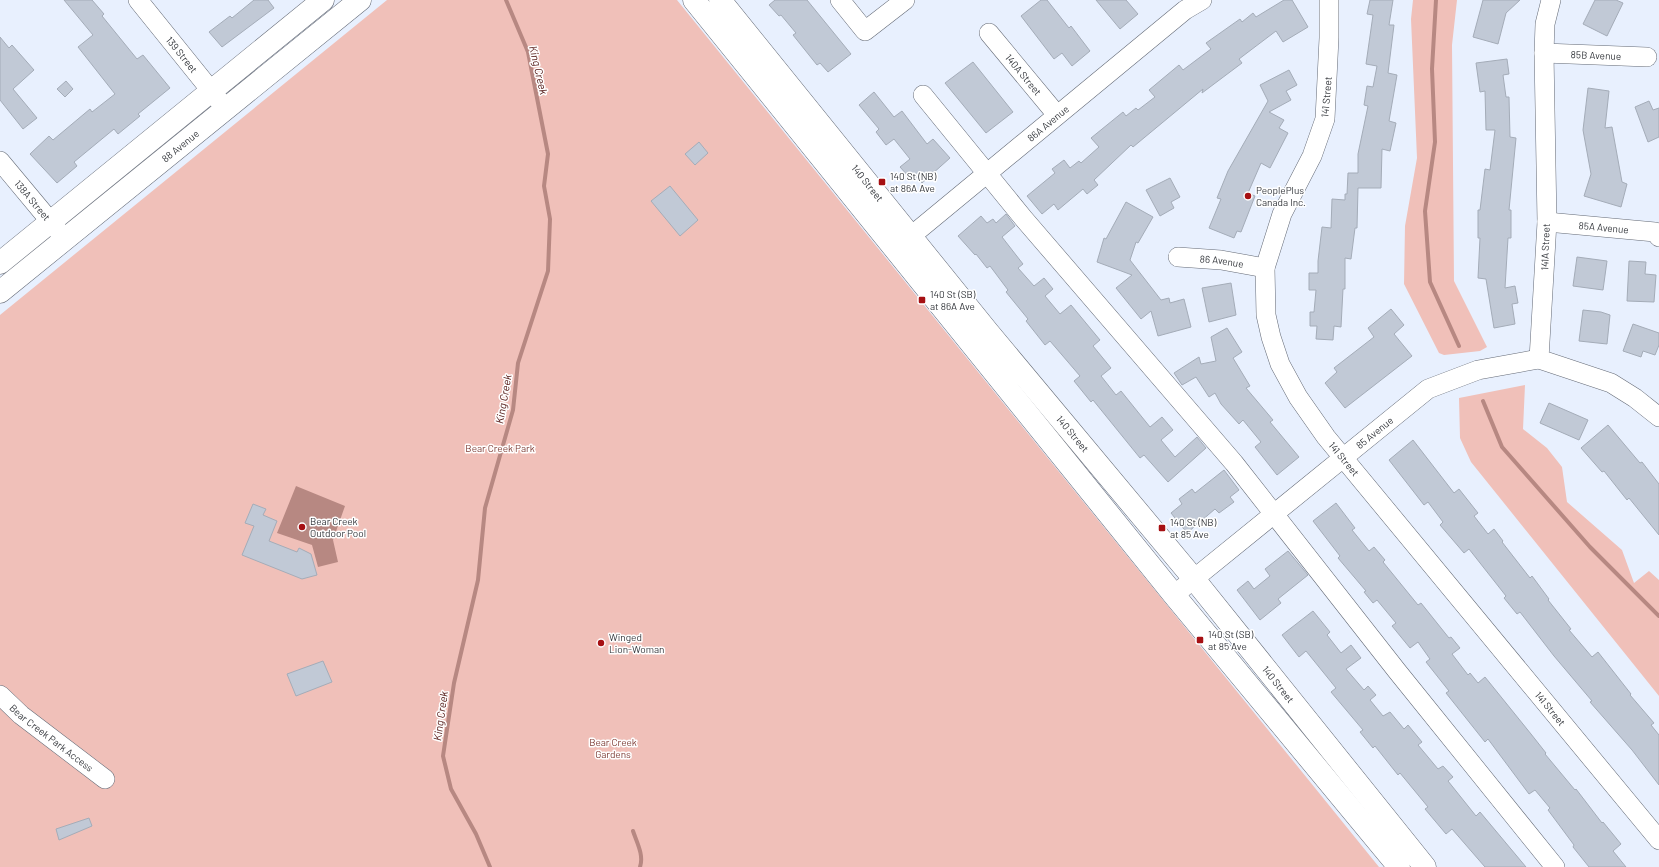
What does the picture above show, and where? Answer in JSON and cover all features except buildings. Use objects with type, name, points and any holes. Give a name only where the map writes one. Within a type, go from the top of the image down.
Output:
[{"type":"main road","points":[[0,263],[323,0]]},
{"type":"main road","name":"88 Avenue","points":[[0,292],[360,0]]},
{"type":"main road","name":"140 Street","points":[[694,0],[903,243],[988,332],[1194,579],[1425,867]]},
{"type":"main road","name":"140 Street","points":[[720,0],[903,243],[1174,595],[1399,867]]},
{"type":"street","name":"139 Street","points":[[138,0],[225,108]]},
{"type":"street","points":[[840,0],[865,31],[905,0]]},
{"type":"street","name":"86A Avenue","points":[[903,243],[1057,115],[1181,5],[1202,0]]},
{"type":"street","name":"141 Street","points":[[1329,0],[1329,45],[1325,119],[1312,156],[1282,214],[1265,268],[1266,315],[1271,337],[1280,364],[1298,397],[1344,459],[1659,840]]},
{"type":"street","name":"141A Street","points":[[1539,360],[1547,222],[1544,53],[1545,24],[1551,0]]},
{"type":"street","name":"140A Street","points":[[989,33],[1057,115]]},
{"type":"street","name":"85B Avenue","points":[[1544,53],[1647,57]]},
{"type":"street","points":[[923,95],[1275,514],[1397,671],[1555,867]]},
{"type":"street","name":"138A Street","points":[[0,161],[65,239]]},
{"type":"street","name":"85A Avenue","points":[[1547,222],[1655,232],[1659,238]]},
{"type":"street","name":"86 Avenue","points":[[1178,257],[1221,260],[1265,268]]},
{"type":"street","points":[[1539,360],[1611,382],[1635,398],[1659,418]]},
{"type":"street","name":"85 Avenue","points":[[1174,595],[1344,459],[1428,389],[1478,370],[1539,360]]},
{"type":"street","name":"Bear Creek Park Access","points":[[0,695],[21,715],[105,779]]},
{"type":"green space","name":"Bear Creek Park","points":[[387,0],[677,0],[1379,867],[0,867],[0,315]]},
{"type":"green space","points":[[1413,0],[1457,0],[1452,45],[1454,281],[1487,347],[1480,351],[1444,355],[1439,353],[1404,284],[1405,226],[1417,158],[1411,19]]},
{"type":"green space","points":[[1525,385],[1523,429],[1547,448],[1562,467],[1567,502],[1622,550],[1634,583],[1649,571],[1659,580],[1659,696],[1471,462],[1460,438],[1459,398]]},
{"type":"shaded area","points":[[296,486],[345,506],[333,540],[338,562],[318,567],[312,545],[277,533]]},
{"type":"waterway","name":"King Creek","points":[[490,867],[476,834],[451,789],[443,756],[454,683],[478,580],[485,508],[513,410],[518,363],[548,271],[550,219],[544,186],[548,154],[528,52],[506,0]]},
{"type":"waterway","points":[[1436,0],[1432,69],[1435,142],[1425,211],[1430,282],[1459,346]]},
{"type":"waterway","points":[[1483,401],[1502,447],[1590,547],[1659,616]]},
{"type":"waterway","points":[[633,831],[641,854],[640,867]]},
{"type":"place","name":"140 St (NB) at 86A Ave","points":[[882,182]]},
{"type":"place","name":"PeoplePlus Canada Inc.","points":[[1248,196]]},
{"type":"place","name":"140 St (SB) at 86A Ave","points":[[922,300]]},
{"type":"place","name":"Bear Creek Outdoor Pool","points":[[302,527]]},
{"type":"place","name":"140 St (NB) at 85 Ave","points":[[1162,528]]},
{"type":"place","name":"140 St (SB) at 85 Ave","points":[[1200,640]]},
{"type":"place","name":"Winged Lion-Woman","points":[[601,643]]},
{"type":"park label","name":"Bear Creek Gardens","points":[[613,748]]}]
